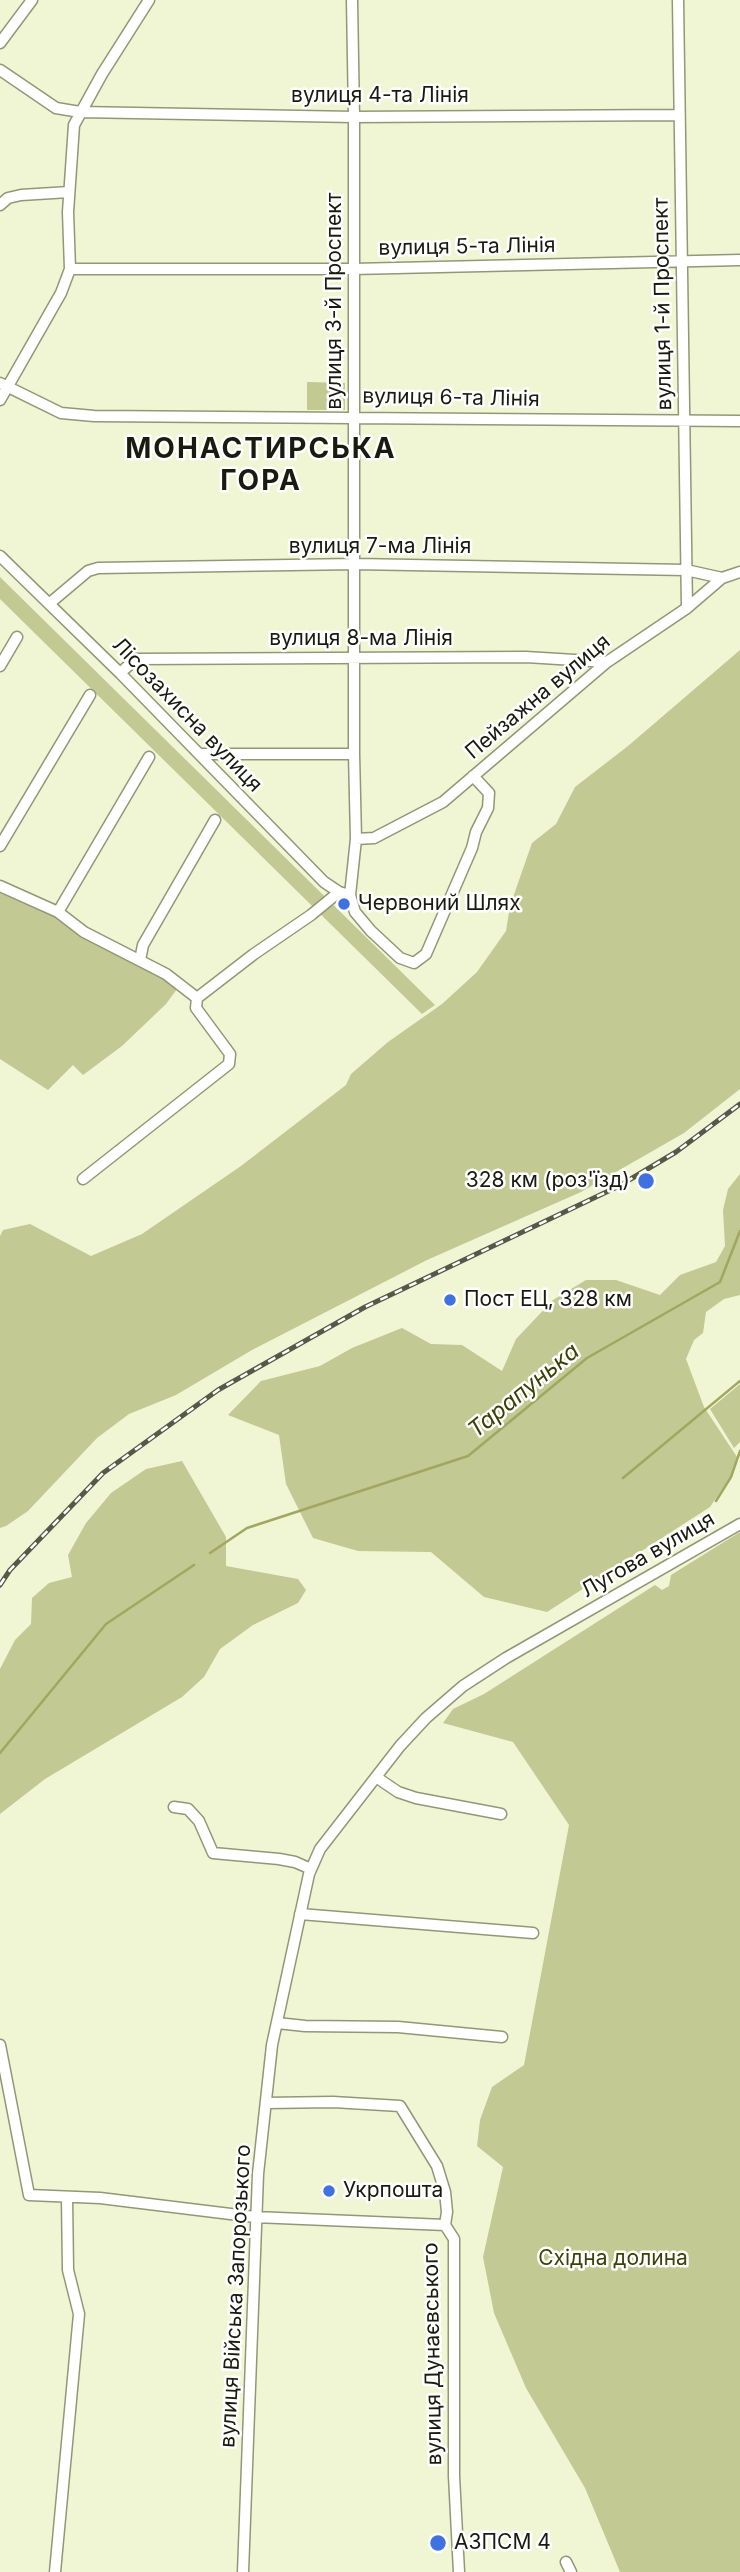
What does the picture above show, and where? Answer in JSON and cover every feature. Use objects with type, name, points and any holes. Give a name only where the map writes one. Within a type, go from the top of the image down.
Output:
[{"type":"street","points":[[0,43],[32,0]]},
{"type":"street","points":[[0,400],[3,385],[61,293],[70,270],[69,192],[74,125],[149,0]]},
{"type":"street","name":"вулиця 3-й Проспект","points":[[344,894],[356,839],[352,0]]},
{"type":"street","name":"вулиця 1-й Проспект","points":[[678,0],[687,608]]},
{"type":"street","name":"вулиця 4-та Лінія","points":[[0,70],[56,108],[80,112],[354,117],[680,115]]},
{"type":"street","points":[[0,205],[8,198],[21,195],[69,192]]},
{"type":"street","name":"вулиця 5-та Лінія","points":[[70,270],[353,269],[740,260]]},
{"type":"street","name":"вулиця 6-та Лінія","points":[[3,385],[61,414],[94,416],[740,421]]},
{"type":"street","name":"Лісозахисна вулиця","points":[[0,556],[120,673],[324,882],[344,894]]},
{"type":"street","name":"вулиця 7-ма Лінія","points":[[50,603],[88,571],[98,568],[355,564],[686,570],[722,578]]},
{"type":"street","name":"Пейзажна вулиця","points":[[356,839],[374,838],[443,802],[607,662],[687,608],[722,578],[740,572]]},
{"type":"street","points":[[0,666],[17,637]]},
{"type":"street","name":"вулиця 8-ма Лінія","points":[[120,673],[136,659],[526,657],[607,662]]},
{"type":"street","points":[[0,846],[90,695]]},
{"type":"street","points":[[198,754],[354,754]]},
{"type":"street","points":[[58,912],[149,757]]},
{"type":"street","points":[[197,1003],[344,894],[355,912],[400,958],[414,963],[426,954],[488,808],[489,793],[473,776]]},
{"type":"street","points":[[140,960],[143,945],[215,820]]},
{"type":"street","points":[[0,887],[58,912],[84,932],[166,974],[197,1003],[230,1054],[229,1064],[216,1076],[83,1179]]},
{"type":"street","name":"Лугова вулиця","points":[[575,1619],[740,1524]]},
{"type":"street","name":"вулиця Війська Запорозького","points":[[243,2572],[255,2217],[266,2103],[277,2023],[312,1869],[320,1849],[426,1718],[463,1686],[575,1619]]},
{"type":"street","points":[[376,1777],[398,1792],[416,1798],[501,1814]]},
{"type":"street","points":[[174,1807],[188,1809],[199,1821],[213,1853],[279,1859],[312,1869]]},
{"type":"street","points":[[300,1914],[533,1933]]},
{"type":"street","points":[[277,2023],[398,2027],[502,2037]]},
{"type":"street","points":[[0,2045],[29,2195],[100,2198],[255,2217],[445,2225]]},
{"type":"street","name":"вулиця Дунаєвського","points":[[266,2103],[333,2102],[400,2106],[437,2166],[445,2192],[445,2225],[454,2239],[454,2476],[459,2572]]},
{"type":"street","points":[[55,2572],[79,2314],[68,2270],[67,2198]]},
{"type":"green space","points":[[307,382],[345,383],[345,410],[307,410]]},
{"type":"green space","points":[[0,577],[435,1005],[422,1014],[0,599]]},
{"type":"green space","points":[[740,650],[740,1089],[684,1133],[581,1192],[427,1260],[252,1350],[176,1395],[129,1414],[97,1438],[28,1511],[0,1528],[0,1236],[3,1230],[30,1224],[91,1256],[142,1234],[241,1166],[346,1085],[351,1074],[388,1042],[442,1004],[477,972],[506,931],[510,906],[532,843],[556,824],[575,787],[628,746]]},
{"type":"green space","points":[[0,890],[57,916],[153,970],[177,989],[166,1004],[122,1046],[83,1075],[73,1065],[48,1090],[0,1059]]},
{"type":"green space","points":[[740,1174],[740,1295],[724,1299],[706,1312],[703,1333],[694,1340],[686,1359],[704,1407],[737,1457],[730,1477],[710,1507],[547,1612],[484,1597],[431,1552],[358,1551],[313,1538],[286,1484],[279,1435],[228,1415],[261,1381],[320,1366],[352,1348],[402,1328],[431,1344],[462,1345],[502,1371],[516,1339],[553,1300],[586,1280],[616,1280],[660,1295],[680,1275],[716,1262],[725,1246],[723,1210],[728,1189]]},
{"type":"green space","points":[[740,1384],[740,1442],[734,1448],[710,1409]]},
{"type":"green space","points":[[182,1461],[226,1537],[226,1566],[298,1579],[306,1590],[298,1603],[253,1625],[220,1649],[204,1677],[182,1697],[45,1779],[0,1814],[0,1669],[15,1640],[31,1624],[32,1598],[49,1583],[72,1577],[68,1555],[86,1523],[111,1493],[146,1469]]},
{"type":"green space","name":"Східна долина","points":[[740,1532],[740,2572],[620,2572],[585,2488],[526,2388],[494,2313],[483,2257],[503,2167],[477,2146],[480,2120],[492,2087],[524,2065],[569,1825],[513,1742],[443,1723],[453,1709],[484,1694],[655,1585],[662,1590],[669,1586],[671,1575]]},
{"type":"waterway","name":"Тарапунька","points":[[210,1553],[247,1528],[468,1456],[587,1358],[720,1282],[740,1231]]},
{"type":"waterway","points":[[623,1478],[740,1381]]},
{"type":"waterway","points":[[716,1501],[731,1477],[740,1451]]},
{"type":"waterway","name":"Тарапунька","points":[[0,1753],[106,1624],[194,1565]]},
{"type":"railway","points":[[0,1585],[10,1570],[103,1473],[218,1390],[365,1307],[619,1186],[676,1152],[740,1104]]},
{"type":"place","name":"Червоний Шлях","points":[[344,904]]},
{"type":"place","name":"328 км (роз'їзд)","points":[[646,1181]]},
{"type":"place","name":"Пост ЕЦ, 328 км","points":[[450,1300]]},
{"type":"place","name":"Укрпошта","points":[[329,2191]]},
{"type":"place","name":"АЗПСМ 4","points":[[438,2543]]},
{"type":"district","name":"МОНАСТИРСЬКА ГОРА","points":[[261,466]]}]
